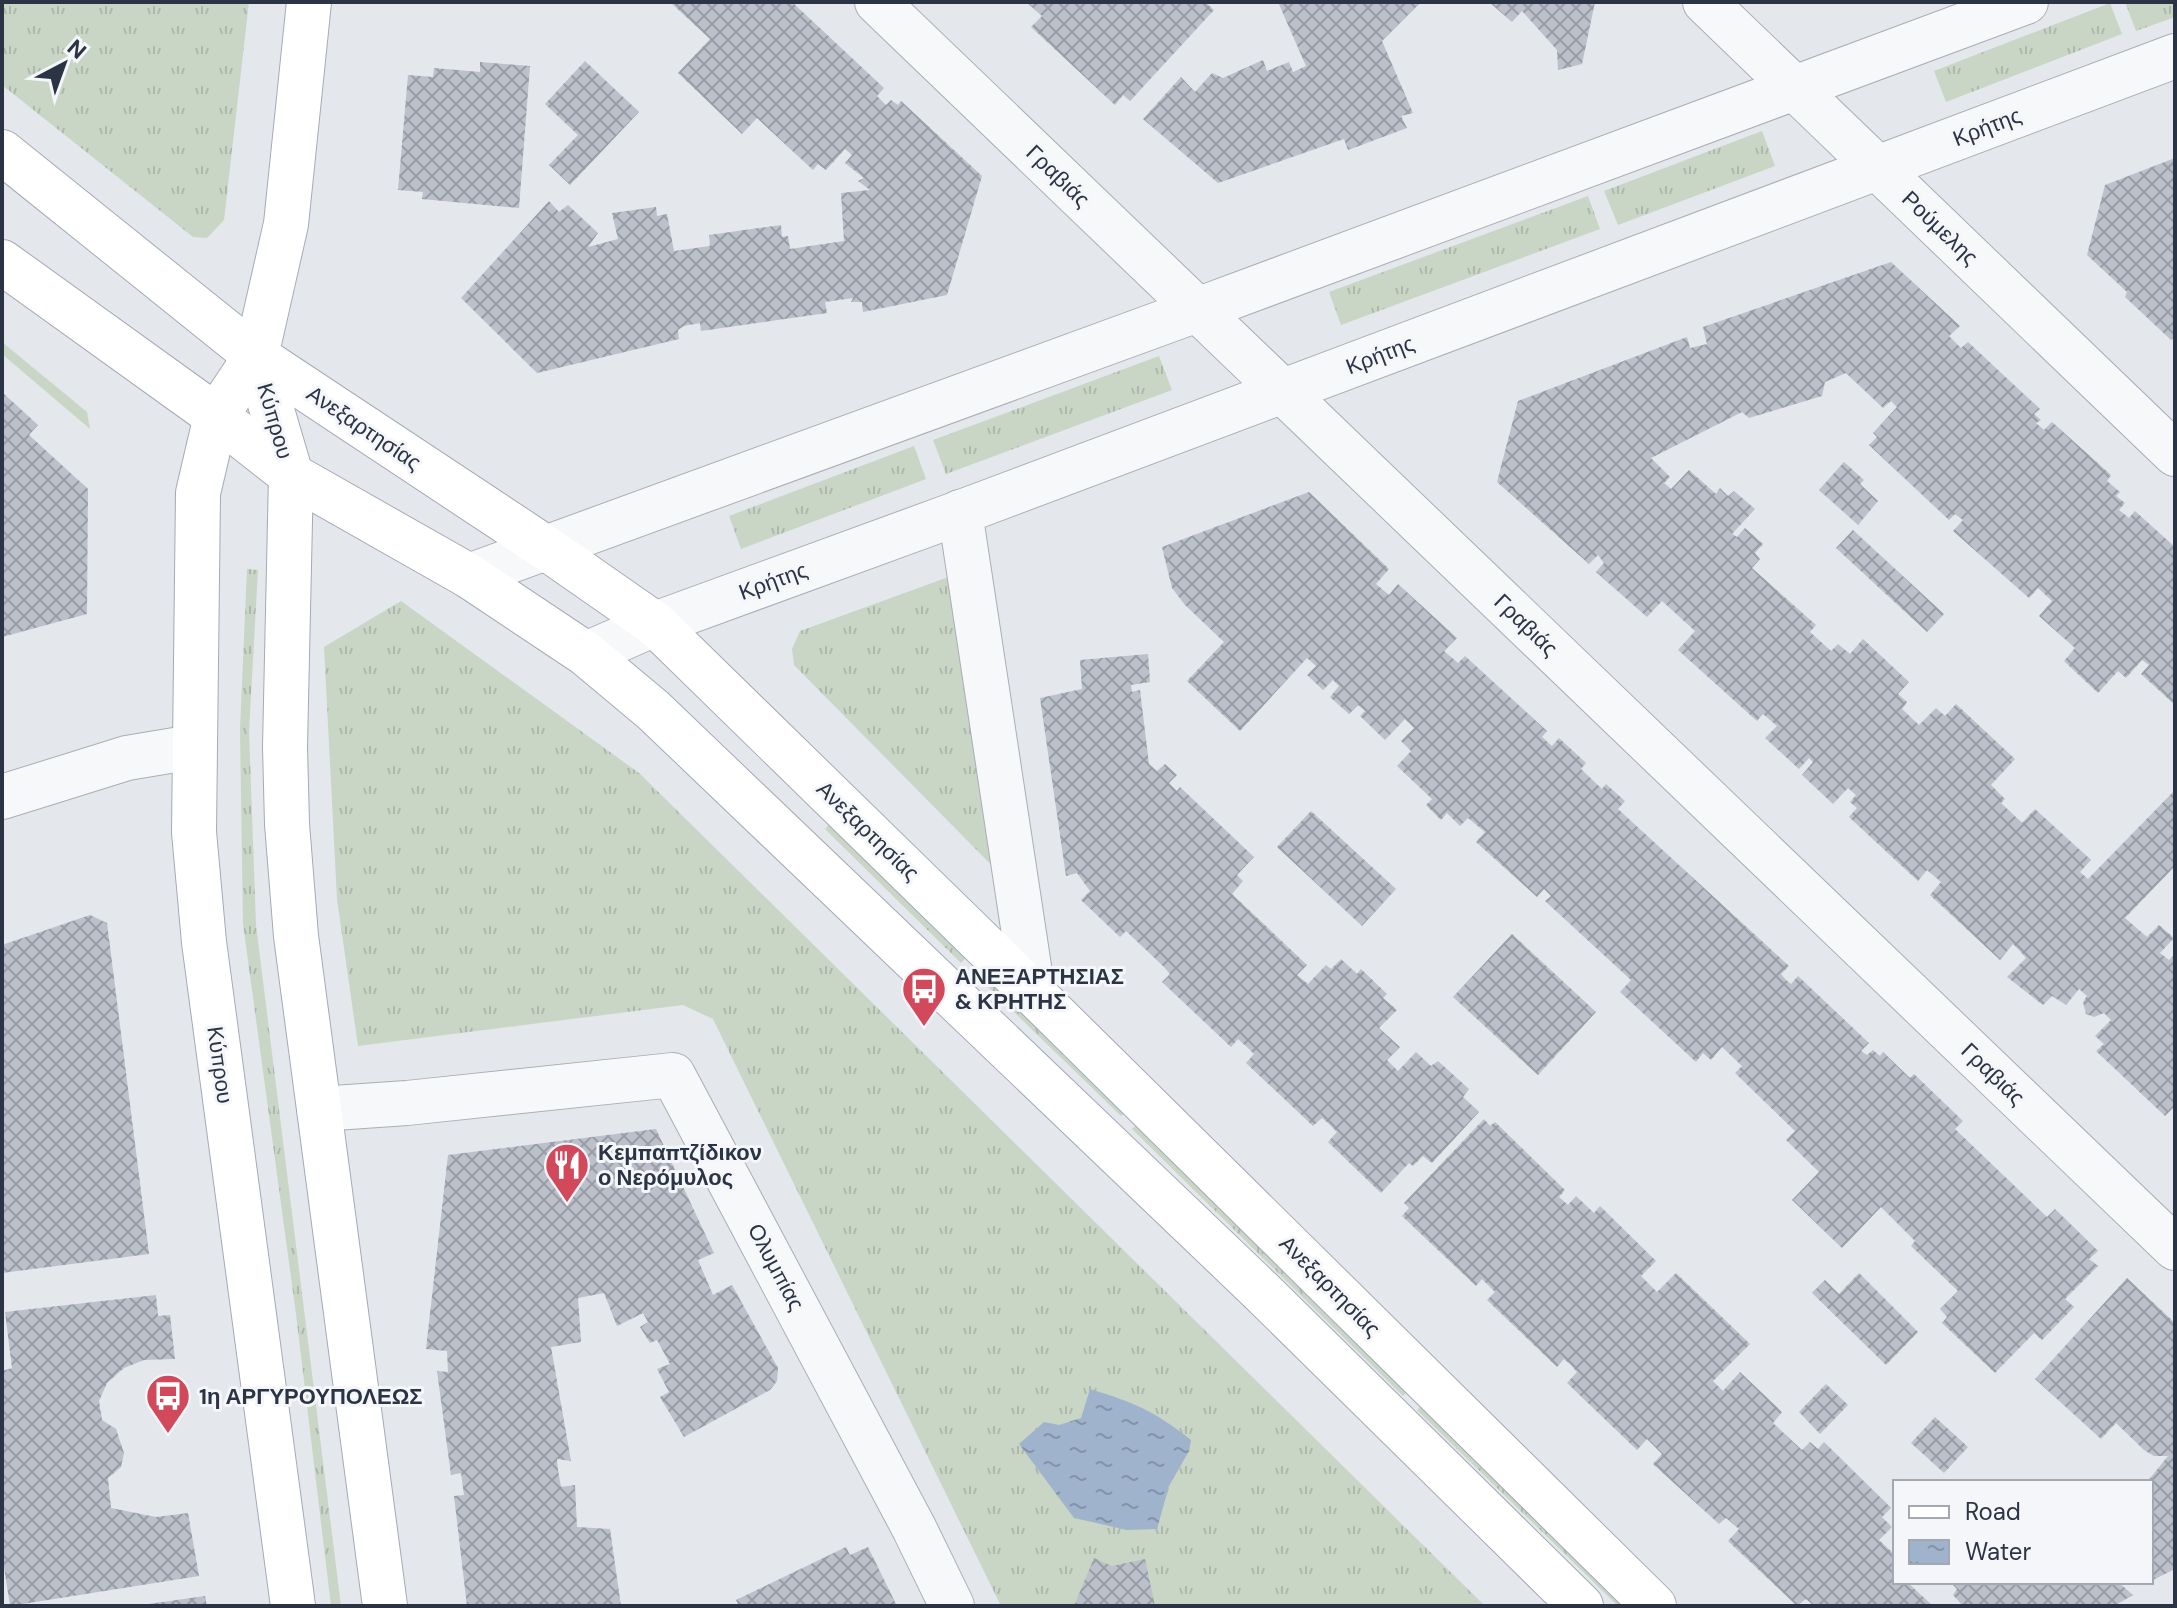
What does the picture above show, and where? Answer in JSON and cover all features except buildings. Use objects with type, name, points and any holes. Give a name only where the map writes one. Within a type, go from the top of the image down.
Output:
[{"type":"main road","points":[[256,356],[286,224],[309,2]]},
{"type":"main road","name":"Ανεξαρτησίας","points":[[2,152],[256,356],[655,624],[1654,1606]]},
{"type":"main road","points":[[2,262],[216,416],[291,475],[469,576],[586,654],[678,731],[1261,1291],[1581,1606]]},
{"type":"main road","name":"Κύπρου","points":[[256,356],[216,416],[198,493],[194,832],[204,942],[293,1606]]},
{"type":"main road","name":"Κύπρου","points":[[256,356],[291,475],[285,747],[287,824],[296,936],[385,1606]]},
{"type":"street","name":"Γραβιάς","points":[[877,2],[2175,1248]]},
{"type":"street","name":"Ρούμελης","points":[[1705,2],[2175,454]]},
{"type":"street","points":[[469,576],[2026,2]]},
{"type":"street","name":"Κρήτης","points":[[586,654],[655,624],[2175,56]]},
{"type":"street","points":[[960,512],[1033,993]]},
{"type":"street","points":[[2,797],[127,758],[193,747]]},
{"type":"street","name":"Ολυμπίας","points":[[319,1109],[407,1103],[673,1075],[914,1528],[952,1606]]},
{"type":"green space","points":[[2,2],[249,2],[224,220],[207,238],[193,237],[2,85]]},
{"type":"green space","points":[[2125,2],[2175,2],[2175,17],[2136,31]]},
{"type":"green space","points":[[2110,3],[2122,34],[1946,102],[1934,71]]},
{"type":"green space","points":[[1762,131],[1775,166],[1618,225],[1604,191]]},
{"type":"green space","points":[[1588,196],[1600,229],[1341,325],[1329,292]]},
{"type":"green space","points":[[2,342],[87,412],[90,429],[2,354]]},
{"type":"green space","points":[[1159,356],[1172,390],[946,474],[933,440]]},
{"type":"green space","points":[[914,446],[926,479],[741,549],[729,516]]},
{"type":"green space","points":[[247,569],[258,570],[249,731],[256,925],[341,1606],[331,1606],[296,1314],[243,924],[240,729]]},
{"type":"green space","points":[[954,575],[1020,894],[794,665],[792,649],[800,631]]},
{"type":"green space","points":[[401,601],[639,773],[1485,1606],[1001,1606],[713,1019],[683,1005],[358,1046],[337,899],[324,647]]},
{"type":"green space","points":[[835,819],[971,952],[961,963],[825,829]]},
{"type":"green space","points":[[996,974],[1131,1105],[1121,1116],[985,984]]},
{"type":"green space","points":[[1140,1121],[1411,1388],[1403,1396],[1132,1129]]},
{"type":"green space","points":[[1425,1402],[1635,1606],[1618,1606],[1417,1410]]},
{"type":"water","points":[[1090,1389],[1143,1408],[1191,1440],[1189,1451],[1169,1486],[1157,1529],[1127,1530],[1074,1518],[1019,1444],[1044,1422],[1059,1425],[1081,1418]]},
{"type":"place","name":"ΑΝΕΞΑΡΤΗΣΙΑΣ & ΚΡΗΤΗΣ","points":[[924,1028]]},
{"type":"place","name":"Κεμπαπτζίδικον ο Νερόμυλος","points":[[567,1204]]},
{"type":"place","name":"1η ΑΡΓΥΡΟΥΠΟΛΕΩΣ","points":[[168,1435]]}]
